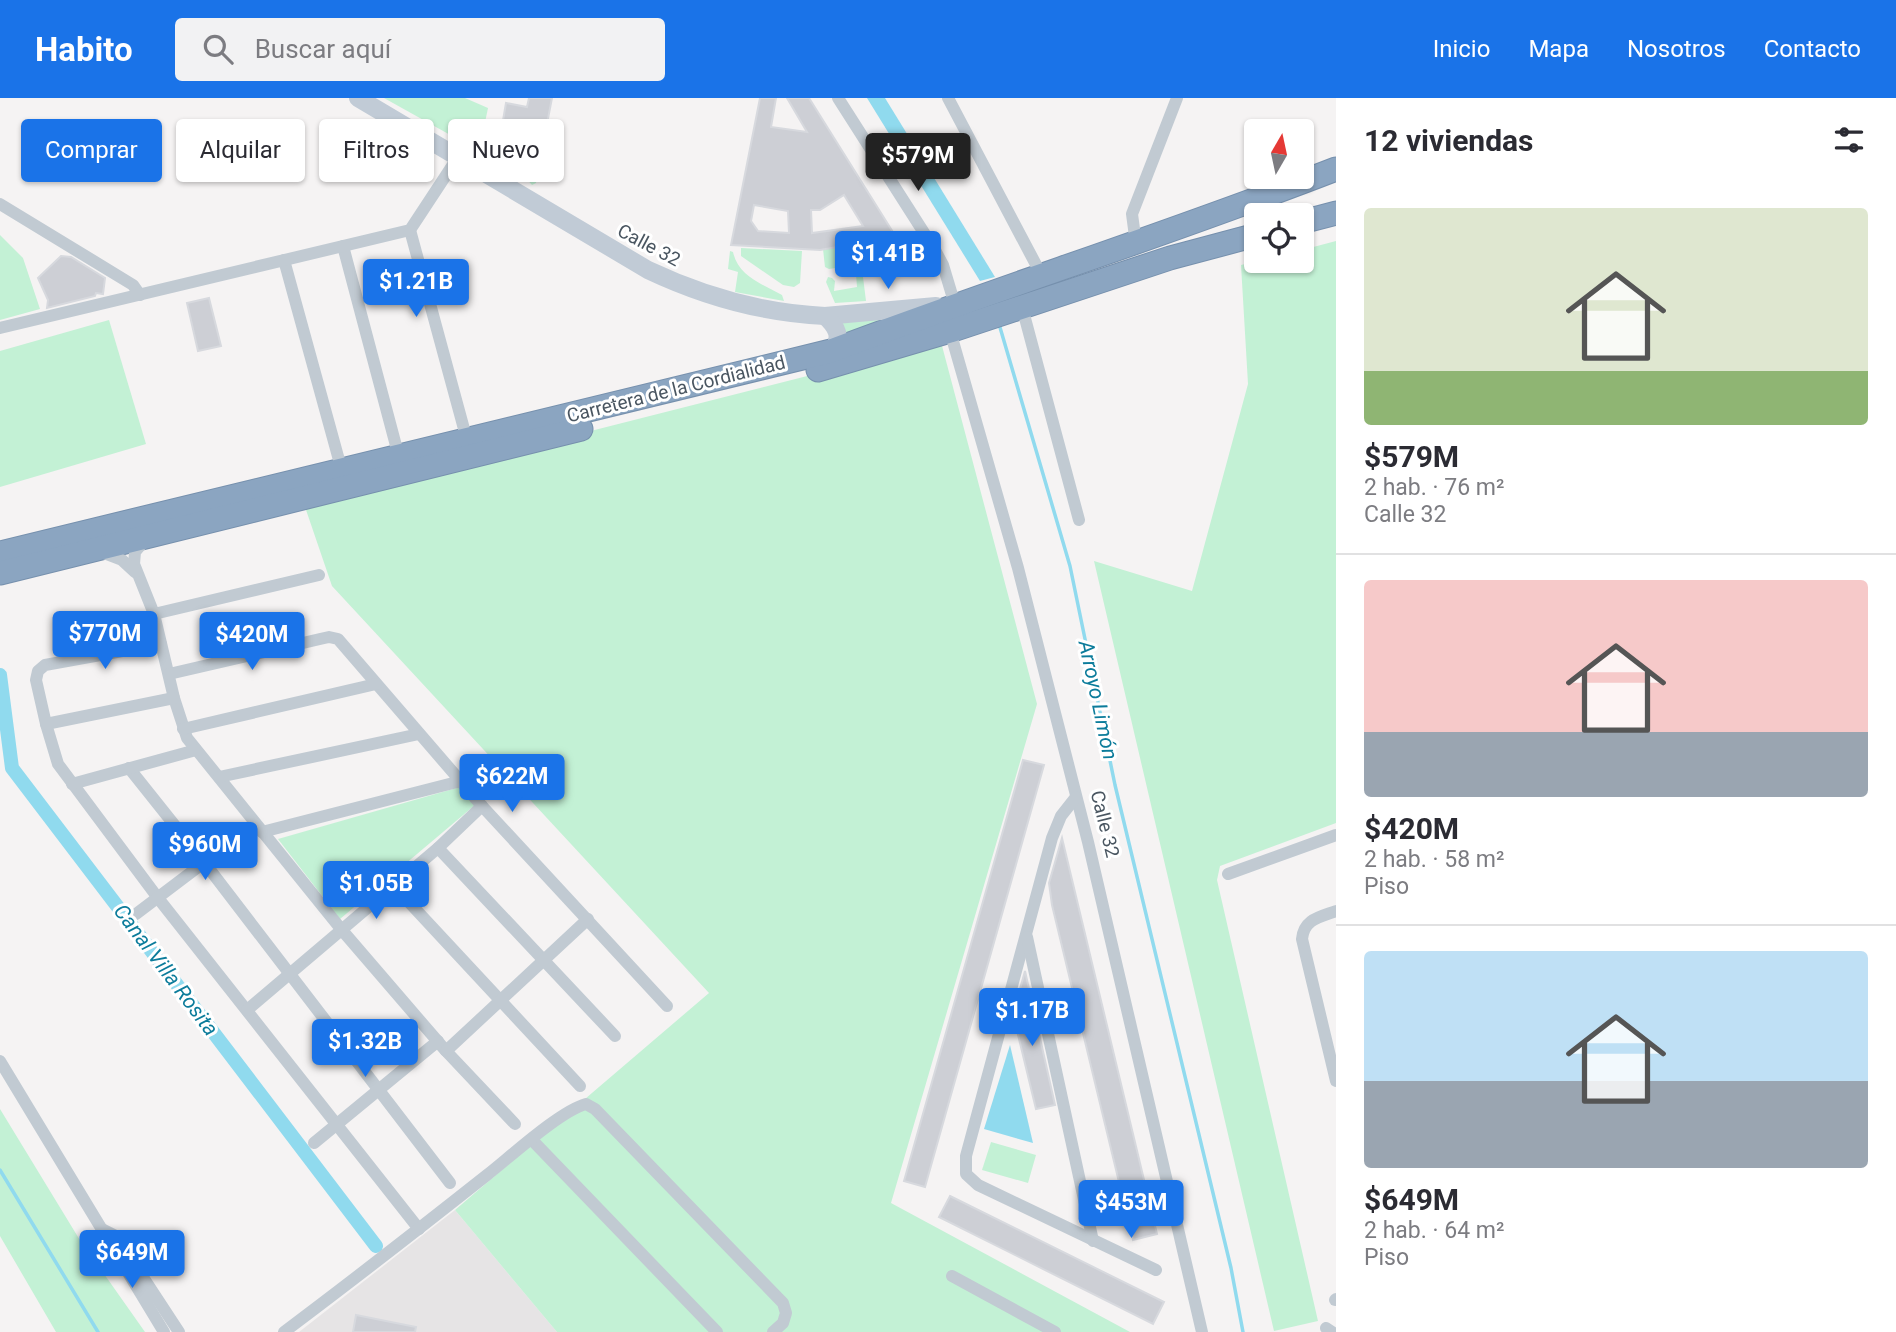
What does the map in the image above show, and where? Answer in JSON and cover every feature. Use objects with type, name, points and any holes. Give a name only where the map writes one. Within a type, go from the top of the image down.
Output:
[{"type":"highway","name":"Carretera de la Cordialidad","points":[[0,553],[831,351],[967,309],[1016,285],[1136,244],[1336,169]]},
{"type":"highway","points":[[1314,219],[1336,213]]},
{"type":"highway","name":"Carretera de la Cordialidad","points":[[967,309],[1022,307],[1170,258],[1244,238]]},
{"type":"highway","name":"Carretera de la Cordialidad","points":[[0,573],[835,365],[950,331],[967,309]]},
{"type":"street","name":"Calle 32","points":[[358,98],[448,151]]},
{"type":"street","points":[[838,98],[935,250],[967,309]]},
{"type":"street","points":[[948,98],[1042,276]]},
{"type":"street","points":[[1136,244],[1132,214],[1177,98]]},
{"type":"street","points":[[0,328],[410,230],[448,172]]},
{"type":"street","name":"Calle 32","points":[[499,182],[599,243],[673,282],[729,303],[825,316],[967,309]]},
{"type":"street","points":[[0,204],[133,285],[140,295]]},
{"type":"street","points":[[410,230],[467,440]]},
{"type":"street","points":[[343,246],[399,457]]},
{"type":"street","points":[[284,260],[342,471]]},
{"type":"street","points":[[1022,307],[1079,520]]},
{"type":"street","points":[[825,316],[838,333],[837,344],[831,351]]},
{"type":"street","name":"Calle 32","points":[[950,331],[1018,568],[1076,797],[1202,1332]]},
{"type":"street","points":[[151,535],[135,552],[134,564],[154,614],[183,729],[196,750],[341,929],[442,1046],[515,1124]]},
{"type":"street","points":[[91,551],[102,552],[122,560],[138,575]]},
{"type":"street","points":[[154,614],[319,575]]},
{"type":"street","points":[[169,674],[334,637],[482,806],[667,1006]]},
{"type":"street","points":[[161,644],[45,665],[38,671],[36,680],[58,764],[158,898],[419,1229]]},
{"type":"street","points":[[183,729],[376,684]]},
{"type":"street","points":[[46,724],[174,698]]},
{"type":"street","points":[[219,777],[419,734]]},
{"type":"street","points":[[72,784],[196,750]]},
{"type":"street","points":[[129,768],[450,1182]]},
{"type":"street","points":[[136,914],[204,862],[258,828],[461,781]]},
{"type":"street","points":[[1076,797],[1061,816],[1052,838],[966,1157],[966,1174],[978,1185],[1156,1270]]},
{"type":"street","points":[[247,1010],[439,848],[482,806]]},
{"type":"street","points":[[1228,874],[1336,835]]},
{"type":"street","points":[[439,848],[615,1036]]},
{"type":"street","points":[[393,885],[580,1086]]},
{"type":"street","points":[[1336,911],[1312,920],[1304,929],[1302,939],[1336,1081]]},
{"type":"street","points":[[314,1143],[379,1090],[501,1000],[587,919]]},
{"type":"street","points":[[1027,934],[1093,1241]]},
{"type":"street","points":[[0,1061],[164,1332]]},
{"type":"street","points":[[284,1332],[531,1140],[576,1107],[586,1104],[595,1109],[783,1303],[786,1313],[783,1323],[774,1332]]},
{"type":"street","points":[[531,1140],[717,1332]]},
{"type":"street","points":[[102,1229],[116,1236],[179,1332]]},
{"type":"street","points":[[952,1276],[1055,1332]]},
{"type":"shaded area","points":[[455,1210],[557,1332],[299,1332]]},
{"type":"green space","points":[[384,98],[465,98],[488,108],[486,119],[448,119],[448,134],[434,126],[434,119],[422,119]]},
{"type":"green space","points":[[0,235],[23,258],[40,309],[0,320]]},
{"type":"green space","points":[[891,238],[894,259],[829,269],[825,267],[823,249]]},
{"type":"green space","points":[[1336,241],[1336,823],[1220,866],[1217,880],[1318,1321],[1274,1331],[1094,561],[1192,591],[1248,384],[1241,265],[1244,264],[1244,273],[1314,273],[1314,247]]},
{"type":"green space","points":[[741,248],[802,251],[800,283],[794,287],[783,285],[741,256]]},
{"type":"green space","points":[[730,251],[745,273],[782,295],[784,301],[735,292],[738,272],[728,269]]},
{"type":"green space","points":[[900,266],[902,272],[863,277],[866,301],[835,303],[826,282],[828,277],[835,281],[834,291],[857,287],[856,274]]},
{"type":"green space","points":[[941,307],[839,343],[841,323]]},
{"type":"green space","points":[[109,320],[146,444],[0,487],[0,351]]},
{"type":"green space","points":[[941,342],[1037,704],[891,1203],[1130,1332],[557,1332],[455,1210],[709,993],[332,586],[304,504]]},
{"type":"green space","points":[[460,787],[475,805],[340,919],[278,839]]},
{"type":"green space","points":[[0,1109],[78,1237],[145,1332],[56,1332],[0,1236]]},
{"type":"green space","points":[[991,1142],[1036,1155],[1028,1183],[982,1170]]},
{"type":"water","points":[[867,98],[885,98],[995,277],[980,281]]},
{"type":"water","points":[[1010,1045],[1033,1143],[984,1129]]},
{"type":"building","points":[[529,98],[552,98],[548,119],[503,119],[506,103],[527,107]]},
{"type":"building","points":[[760,98],[776,98],[771,127],[807,132],[787,98],[809,98],[896,237],[820,250],[731,245]],"holes":[[[844,195],[863,226],[812,233],[811,210],[820,210]],[[754,205],[788,211],[789,233],[758,231],[751,221]]]},
{"type":"building","points":[[61,256],[71,257],[105,278],[103,294],[96,293],[95,296],[47,308],[48,300],[38,278]]},
{"type":"building","points":[[209,298],[221,346],[198,351],[187,303]]},
{"type":"building","points":[[1023,760],[1044,765],[925,1187],[904,1181]]},
{"type":"building","points":[[1062,838],[1157,1234],[1133,1240],[1052,905],[1049,883]]},
{"type":"building","points":[[1025,971],[1055,1105],[1036,1109],[1013,1014]]},
{"type":"building","points":[[950,1196],[1164,1302],[1153,1324],[939,1217]]},
{"type":"building","points":[[356,1315],[416,1327],[415,1332],[353,1332]]},
{"type":"waterway","name":"Arroyo Limón","points":[[999,324],[1070,566],[1115,785],[1231,1268],[1243,1332]]},
{"type":"waterway","name":"Canal Villa Rosita","points":[[0,675],[12,768],[376,1246]]},
{"type":"waterway","points":[[0,1170],[98,1332]]}]
